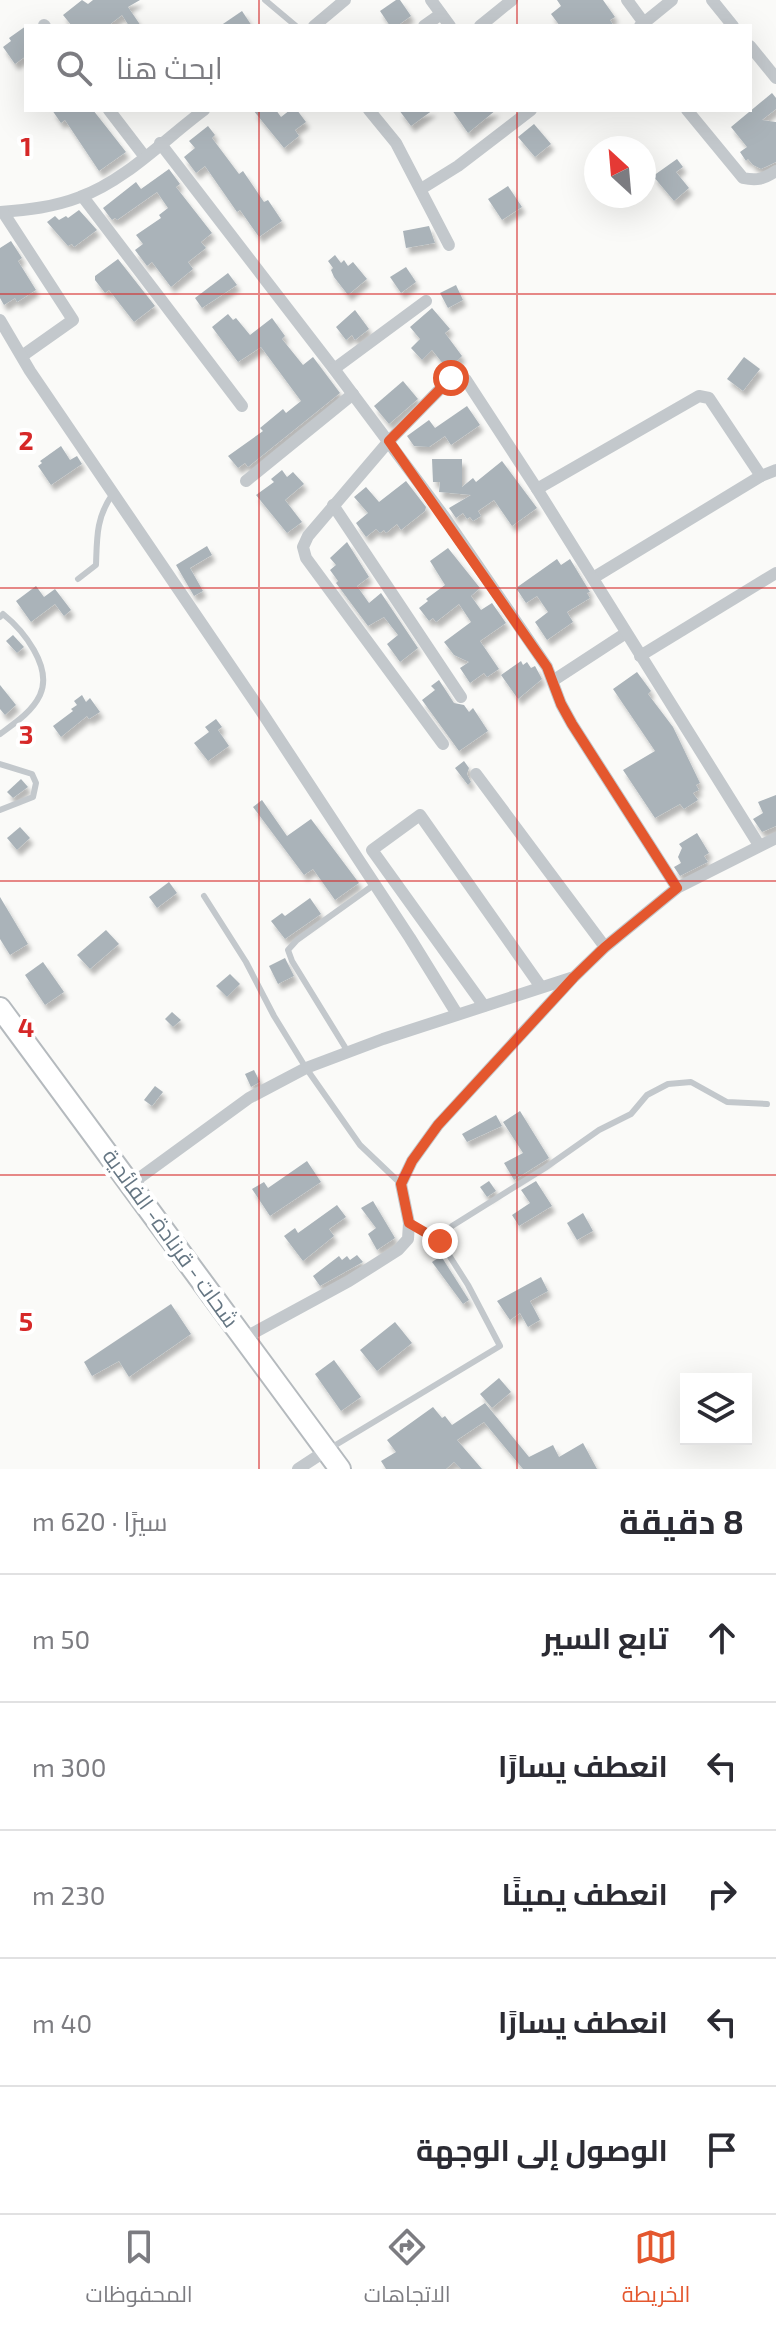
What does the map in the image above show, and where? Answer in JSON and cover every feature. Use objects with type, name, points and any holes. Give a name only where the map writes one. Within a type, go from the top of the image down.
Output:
[{"type":"main road","name":"شحات - قرنادة- الفائدية","points":[[0,1008],[340,1469]]},
{"type":"street","points":[[316,24],[345,0]]},
{"type":"street","points":[[431,0],[448,24]]},
{"type":"street","points":[[482,24],[512,0]]},
{"type":"street","points":[[627,0],[642,24],[672,0]]},
{"type":"street","points":[[712,0],[731,24]]},
{"type":"street","points":[[427,24],[441,14]]},
{"type":"street","points":[[752,48],[776,78]]},
{"type":"street","points":[[111,112],[145,157]]},
{"type":"street","points":[[22,356],[73,320],[2,212],[49,207],[83,197],[145,157],[201,112]]},
{"type":"street","points":[[371,112],[396,143],[449,245]]},
{"type":"street","points":[[689,112],[743,178],[764,179],[776,171]]},
{"type":"street","points":[[421,189],[458,166],[516,114]]},
{"type":"street","points":[[160,143],[443,515],[554,680],[561,704],[572,724],[677,888]]},
{"type":"street","points":[[83,197],[242,406]]},
{"type":"street","points":[[334,369],[426,301]]},
{"type":"street","points":[[0,320],[375,884],[457,1014]]},
{"type":"street","points":[[443,744],[306,558],[303,547],[333,505],[389,441],[451,378],[459,376],[466,380],[537,489],[759,845]]},
{"type":"street","points":[[246,481],[353,394]]},
{"type":"street","points":[[537,489],[699,396],[709,398],[761,476]]},
{"type":"street","points":[[593,578],[761,476],[776,470]]},
{"type":"street","points":[[333,505],[461,697]]},
{"type":"street","points":[[640,656],[776,573]]},
{"type":"street","points":[[554,680],[626,633]]},
{"type":"street","points":[[476,774],[605,947]]},
{"type":"street","points":[[484,1006],[372,850],[420,815],[541,987]]},
{"type":"street","points":[[244,1338],[349,1281],[398,1250],[408,1239],[409,1223],[401,1184],[412,1161],[438,1125],[605,947],[677,888],[776,838]]},
{"type":"street","points":[[131,1184],[249,1098],[306,1068],[457,1014],[574,977]]},
{"type":"street","points":[[298,1469],[327,1450]]},
{"type":"lane","points":[[265,0],[294,24]]},
{"type":"lane","points":[[78,579],[96,565],[97,527],[102,510],[114,492]]},
{"type":"lane","points":[[0,617],[3,614],[11,620],[32,644],[41,665],[42,693],[25,715],[0,734]]},
{"type":"lane","points":[[0,764],[32,774],[36,783],[33,797],[0,810]]},
{"type":"lane","points":[[348,1052],[288,950],[297,940],[375,884]]},
{"type":"lane","points":[[204,896],[246,962],[306,1068],[360,1145],[401,1184]]},
{"type":"lane","points":[[440,1241],[452,1226],[599,1130],[631,1114],[647,1095],[668,1084],[691,1082],[727,1102],[767,1104]]},
{"type":"lane","points":[[327,1450],[500,1346],[468,1285],[440,1241],[409,1223]]},
{"type":"building","points":[[82,0],[88,4],[93,0],[140,0],[128,7],[140,24],[128,24],[122,15],[111,24],[70,24],[63,15]]},
{"type":"building","points":[[400,0],[411,16],[400,24],[389,24],[380,11]]},
{"type":"building","points":[[557,0],[603,0],[615,17],[610,20],[613,24],[558,24],[551,14],[561,6]]},
{"type":"building","points":[[242,11],[251,24],[223,24]]},
{"type":"building","points":[[24,27],[24,57],[15,64],[3,47],[11,41],[9,38]]},
{"type":"building","points":[[772,93],[776,98],[776,109],[762,120],[776,122],[776,162],[761,169],[748,159],[746,161],[740,152],[747,147],[731,127]]},
{"type":"building","points":[[53,112],[95,112],[126,152],[99,171],[65,120],[61,123]]},
{"type":"building","points":[[255,112],[277,112],[281,117],[287,112],[298,112],[306,122],[295,130],[299,136],[284,148]]},
{"type":"building","points":[[400,112],[430,112],[411,126]]},
{"type":"building","points":[[453,112],[494,112],[468,133]]},
{"type":"building","points":[[534,124],[551,144],[535,157],[518,137]]},
{"type":"building","points":[[208,126],[215,135],[212,138],[239,174],[243,171],[264,202],[268,200],[282,221],[259,237],[205,166],[196,173],[184,157],[195,148],[189,141]]},
{"type":"building","points":[[677,159],[683,167],[676,172],[689,188],[674,201],[656,180],[656,174]]},
{"type":"building","points":[[169,169],[180,184],[176,187],[212,233],[201,242],[206,248],[188,262],[193,269],[171,287],[152,262],[147,266],[135,250],[143,244],[136,235],[161,218],[159,215],[168,208],[157,192],[117,220],[112,220],[103,208],[136,182],[141,189]]},
{"type":"building","points":[[508,186],[522,207],[502,220],[488,199]]},
{"type":"building","points":[[79,210],[97,230],[74,247],[72,244],[68,246],[47,222],[55,216],[59,220],[68,218]]},
{"type":"building","points":[[429,226],[435,243],[406,248],[403,231]]},
{"type":"building","points":[[11,241],[22,258],[18,261],[36,290],[17,302],[15,298],[4,305],[0,298],[0,248]]},
{"type":"building","points":[[335,255],[348,266],[353,262],[367,279],[348,295],[334,277],[328,261]]},
{"type":"building","points":[[118,259],[155,306],[134,322],[109,290],[105,293],[95,280],[95,276]]},
{"type":"building","points":[[406,267],[416,282],[401,293],[390,277]]},
{"type":"building","points":[[228,273],[237,285],[202,308],[195,298]]},
{"type":"building","points":[[456,285],[463,300],[448,308],[440,293]]},
{"type":"building","points":[[432,308],[450,329],[445,333],[462,356],[452,366],[448,361],[444,365],[432,350],[422,360],[411,348],[420,339],[410,327]]},
{"type":"building","points":[[355,310],[369,329],[355,340],[352,335],[346,340],[336,327]]},
{"type":"building","points":[[228,314],[233,320],[236,318],[250,335],[272,318],[285,336],[282,339],[303,365],[313,357],[340,393],[248,467],[245,463],[238,468],[228,456],[263,431],[260,428],[283,409],[286,413],[301,401],[261,347],[238,362],[212,327]]},
{"type":"building","points":[[744,357],[760,369],[743,391],[727,379]]},
{"type":"building","points":[[403,381],[418,399],[389,424],[374,406]]},
{"type":"building","points":[[467,406],[480,425],[451,445],[445,436],[429,447],[414,446],[407,436],[429,420],[435,428]]},
{"type":"building","points":[[61,446],[70,460],[77,456],[82,464],[51,485],[38,466],[42,463],[40,461]]},
{"type":"building","points":[[432,459],[462,459],[462,487],[473,478],[476,482],[502,461],[537,508],[512,526],[494,500],[478,511],[481,516],[473,521],[463,513],[456,518],[449,508],[471,495],[439,492],[440,482],[433,482]]},
{"type":"building","points":[[282,470],[287,477],[293,472],[304,484],[285,500],[302,522],[287,533],[256,495],[274,482],[271,479]]},
{"type":"building","points":[[406,481],[426,507],[425,511],[401,530],[397,524],[386,533],[376,529],[366,537],[356,523],[368,513],[354,497],[366,487],[379,502]]},
{"type":"building","points":[[347,542],[369,577],[357,586],[369,603],[381,593],[418,648],[400,662],[387,644],[398,635],[384,617],[368,626],[330,570],[336,565],[330,558]]},
{"type":"building","points":[[207,546],[212,555],[190,568],[203,591],[194,596],[176,565]]},
{"type":"building","points":[[448,548],[480,588],[471,596],[481,610],[492,603],[506,623],[480,641],[499,669],[487,677],[484,673],[470,683],[460,668],[469,662],[454,655],[444,642],[471,622],[459,604],[436,622],[433,618],[429,621],[419,608],[445,585],[430,561]]},
{"type":"building","points":[[557,559],[561,565],[570,559],[590,592],[587,593],[590,598],[567,612],[573,622],[547,640],[535,622],[548,612],[537,596],[526,603],[516,588]]},
{"type":"building","points":[[36,586],[44,597],[55,589],[71,610],[64,616],[55,604],[31,622],[16,601]]},
{"type":"building","points":[[13,635],[24,647],[17,653],[6,641]]},
{"type":"building","points":[[521,661],[523,665],[527,662],[531,668],[535,666],[542,679],[518,699],[501,675]]},
{"type":"building","points":[[637,672],[651,691],[648,694],[673,727],[700,783],[696,785],[699,790],[693,793],[698,800],[684,809],[680,804],[655,818],[623,770],[655,751],[613,689]]},
{"type":"building","points":[[439,680],[454,703],[464,705],[469,712],[473,708],[488,731],[459,751],[422,700],[435,690],[431,686]]},
{"type":"building","points":[[0,685],[16,705],[5,715],[0,709]]},
{"type":"building","points":[[82,695],[86,702],[90,698],[100,712],[89,719],[87,716],[61,737],[53,726],[73,711],[71,709],[77,705],[74,701]]},
{"type":"building","points":[[216,719],[222,727],[218,730],[229,746],[208,761],[194,743],[209,732],[205,727]]},
{"type":"building","points":[[464,761],[469,768],[467,774],[471,782],[468,785],[455,768]]},
{"type":"building","points":[[21,779],[28,787],[13,798],[7,792]]},
{"type":"building","points":[[776,795],[776,826],[762,832],[753,819],[763,813],[758,802]]},
{"type":"building","points":[[262,800],[287,836],[311,819],[359,883],[335,900],[313,869],[304,875],[253,807]]},
{"type":"building","points":[[20,827],[30,838],[17,850],[7,838]]},
{"type":"building","points":[[697,833],[709,853],[704,856],[708,862],[680,876],[674,867],[681,863],[678,857],[682,848],[679,844]]},
{"type":"building","points":[[169,882],[177,893],[157,908],[149,897]]},
{"type":"building","points":[[0,897],[28,944],[10,955],[0,939]]},
{"type":"building","points":[[310,898],[321,914],[285,939],[271,921],[282,913],[285,916]]},
{"type":"building","points":[[106,930],[119,944],[90,969],[77,955]]},
{"type":"building","points":[[285,958],[294,976],[278,984],[269,966]]},
{"type":"building","points":[[43,962],[64,992],[45,1005],[25,975]]},
{"type":"building","points":[[230,974],[240,984],[227,997],[216,986]]},
{"type":"building","points":[[172,1012],[181,1020],[173,1027],[165,1019]]},
{"type":"building","points":[[254,1070],[260,1082],[251,1087],[245,1074]]},
{"type":"building","points":[[155,1086],[163,1092],[152,1106],[144,1100]]},
{"type":"building","points":[[520,1111],[549,1158],[514,1180],[504,1163],[523,1153],[503,1122]]},
{"type":"building","points":[[496,1115],[502,1126],[467,1142],[462,1134]]},
{"type":"building","points":[[307,1161],[321,1182],[270,1216],[252,1189],[264,1182],[268,1188]]},
{"type":"building","points":[[489,1181],[496,1191],[487,1197],[480,1187]]},
{"type":"building","points":[[536,1181],[552,1206],[519,1226],[512,1215],[530,1203],[521,1190]]},
{"type":"building","points":[[373,1201],[395,1238],[377,1250],[368,1234],[376,1228],[361,1208]]},
{"type":"building","points":[[337,1205],[346,1217],[329,1229],[334,1236],[303,1261],[284,1236],[295,1228],[298,1233]]},
{"type":"building","points":[[583,1213],[593,1231],[577,1240],[567,1223]]},
{"type":"building","points":[[357,1255],[363,1262],[320,1286],[313,1276],[339,1256],[342,1260],[347,1256],[350,1260]]},
{"type":"building","points":[[441,1256],[469,1300],[463,1304],[432,1262]]},
{"type":"building","points":[[541,1277],[548,1291],[530,1301],[540,1320],[528,1327],[520,1313],[510,1320],[497,1301]]},
{"type":"building","points":[[171,1304],[191,1334],[129,1377],[119,1361],[92,1376],[84,1362]]},
{"type":"building","points":[[395,1322],[412,1343],[377,1371],[360,1350]]},
{"type":"building","points":[[334,1360],[361,1397],[341,1411],[315,1374]]},
{"type":"building","points":[[499,1378],[511,1392],[492,1408],[480,1394]]},
{"type":"building","points":[[485,1403],[529,1457],[553,1445],[559,1457],[583,1443],[597,1469],[523,1469],[484,1422],[457,1440],[482,1469],[461,1469],[454,1462],[446,1469],[386,1469],[381,1461],[396,1452],[387,1440],[433,1407],[452,1425]]},
{"type":"route","points":[[440,1241],[409,1223],[401,1184],[426,1139],[589,961],[677,888],[572,724],[547,667],[389,441],[451,378]]}]
